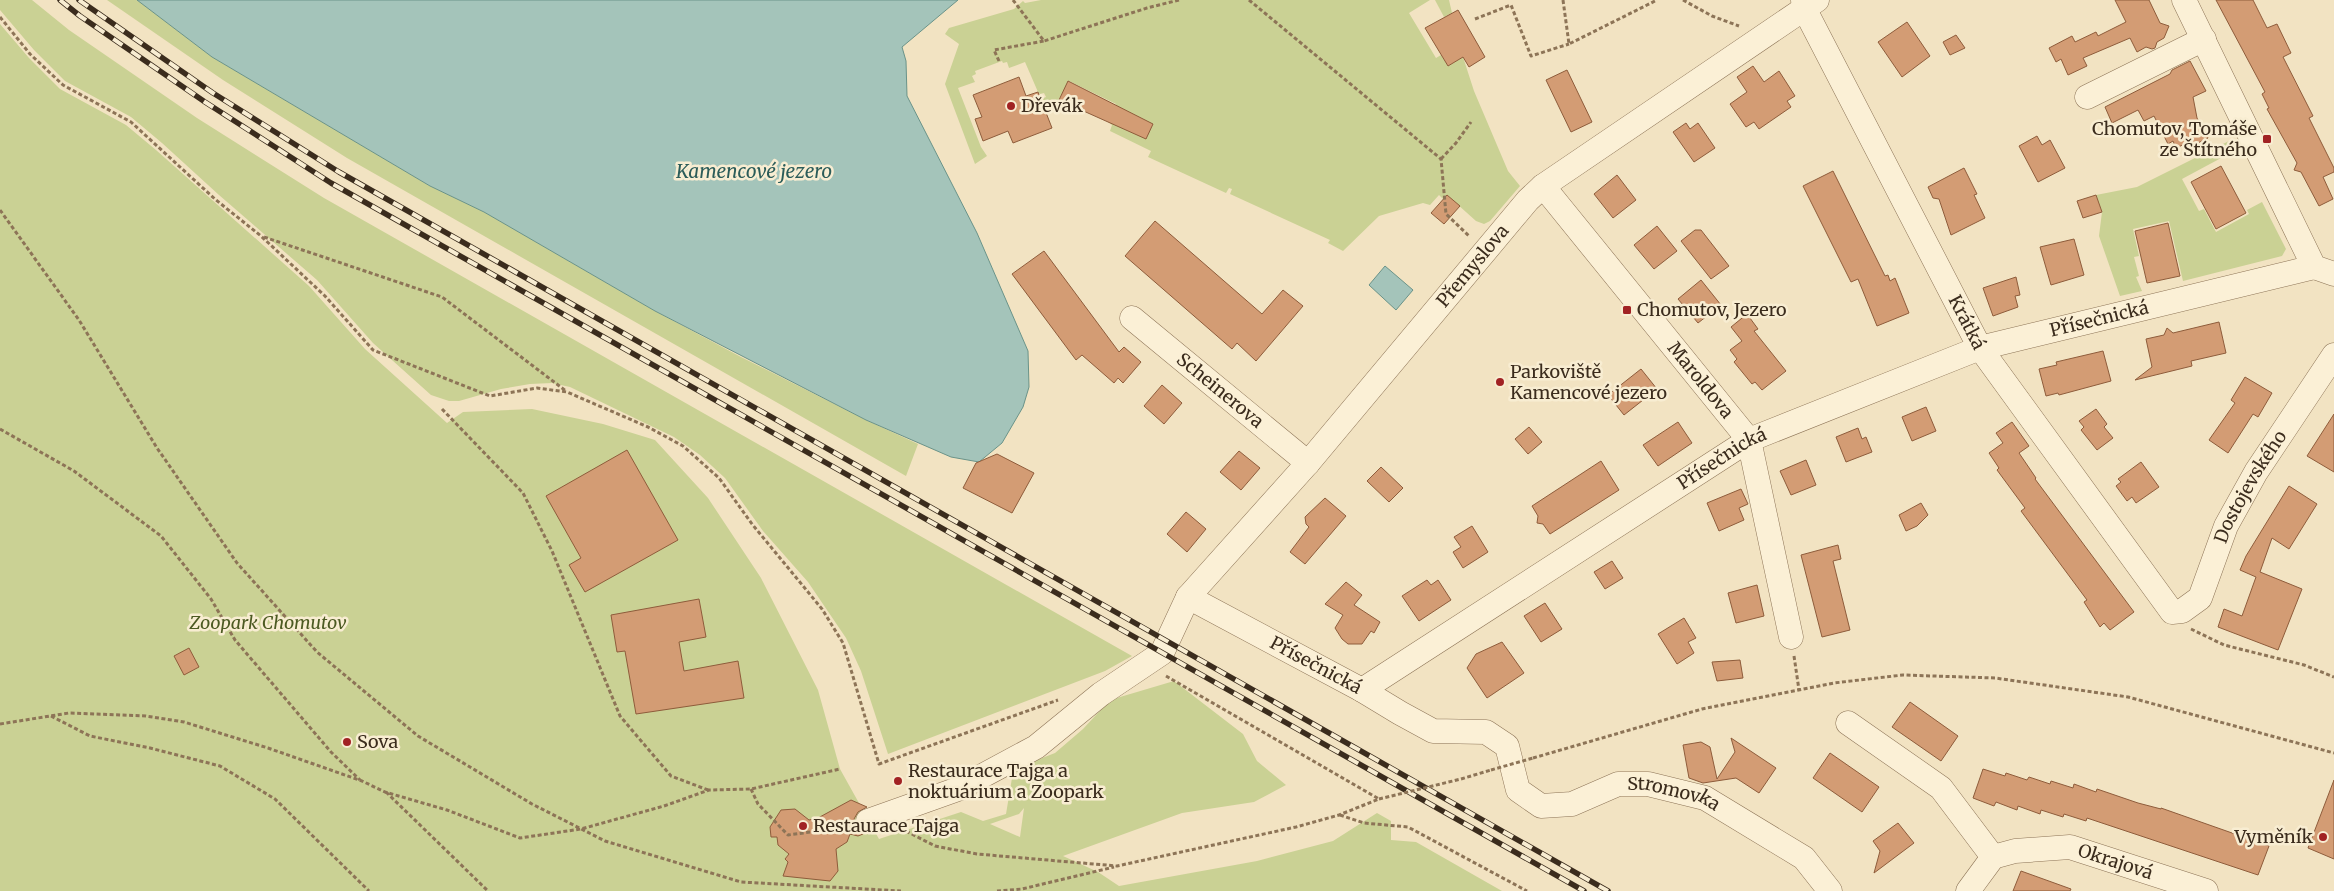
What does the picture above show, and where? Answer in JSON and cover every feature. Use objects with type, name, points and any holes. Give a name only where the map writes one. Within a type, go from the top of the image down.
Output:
[{"type":"street","points":[[2184,0],[2324,271]]},
{"type":"street","name":"Přemyslova","points":[[868,821],[958,789],[1036,747],[1101,694],[1162,652],[1188,597],[1308,463],[1528,200],[1543,186],[1808,3]]},
{"type":"street","name":"Krátká","points":[[1808,3],[1980,348],[2172,612]]},
{"type":"street","points":[[2087,98],[2204,39]]},
{"type":"street","name":"Maroldova","points":[[1543,186],[1749,440],[1791,638]]},
{"type":"street","name":"Přísečnická","points":[[1188,597],[1362,690],[1749,440],[1980,348],[2324,271]]},
{"type":"street","name":"Scheinerova","points":[[1132,318],[1308,463]]},
{"type":"street","name":"Dostojevského","points":[[2172,612],[2182,610],[2200,598],[2226,526],[2256,472],[2334,354]]},
{"type":"street","name":"Stromovka","points":[[1362,690],[1400,714],[1433,731],[1486,732],[1507,746],[1518,790],[1541,806],[1572,804],[1618,784],[1648,784],[1705,798],[1804,858],[1830,891]]},
{"type":"street","points":[[1848,723],[1941,788],[1994,857],[1968,891]]},
{"type":"street","name":"Okrajová","points":[[1994,857],[2015,851],[2070,847],[2206,891]]},
{"type":"path","points":[[1013,0],[1044,41]]},
{"type":"path","points":[[1000,60],[994,50],[1044,41],[1146,8],[1179,0]]},
{"type":"path","points":[[1249,0],[1441,159],[1446,214],[1484,252]]},
{"type":"path","points":[[1563,0],[1569,44]]},
{"type":"path","points":[[1475,19],[1511,5],[1531,56],[1569,44],[1656,0]]},
{"type":"path","points":[[1683,0],[1712,16],[1763,35]]},
{"type":"path","points":[[0,17],[30,54],[63,85],[131,122],[216,200],[261,236],[324,296],[373,350],[490,396],[537,388],[567,392]]},
{"type":"path","points":[[1441,159],[1456,143],[1470,122]]},
{"type":"path","points":[[0,210],[79,320],[157,448],[237,563],[317,652],[418,736],[532,804],[605,841],[741,882],[901,891]]},
{"type":"path","points":[[261,236],[442,297],[567,392],[648,427],[683,446],[719,478],[752,524],[822,609],[843,643],[878,764],[1061,699]]},
{"type":"path","points":[[442,409],[523,493],[552,551],[620,716],[671,776],[709,790]]},
{"type":"path","points":[[0,429],[74,471],[162,536],[211,599],[235,640],[330,752],[362,781]]},
{"type":"path","points":[[2172,612],[2195,632],[2224,645],[2304,665],[2334,677]]},
{"type":"path","points":[[1791,638],[1799,690]]},
{"type":"path","points":[[1135,671],[1165,676],[1379,799]]},
{"type":"path","points":[[997,891],[1022,889],[1296,827],[1339,815],[1379,799],[1461,779],[1702,709],[1834,683],[1903,675],[1995,678],[2128,697],[2334,754]]},
{"type":"path","points":[[0,724],[69,713],[146,716],[184,722],[268,748],[362,781],[385,792],[447,810],[520,838],[581,829],[664,806],[709,790],[751,790],[840,769]]},
{"type":"path","points":[[50,716],[90,736],[150,748],[220,766],[275,799],[369,891]]},
{"type":"path","points":[[751,790],[758,804],[788,834],[846,828],[868,821]]},
{"type":"path","points":[[385,792],[488,891]]},
{"type":"path","points":[[1339,815],[1364,823],[1408,827],[1527,891]]},
{"type":"path","points":[[899,827],[935,846],[977,854],[1117,866]]},
{"type":"green space","points":[[0,0],[32,0],[69,30],[197,118],[324,198],[1132,656],[1105,671],[888,754],[861,671],[846,638],[808,582],[763,531],[725,478],[700,455],[674,437],[570,387],[552,383],[530,384],[501,389],[459,401],[449,401],[431,395],[373,343],[317,280],[162,143],[131,117],[65,81],[34,50],[0,10]]},
{"type":"green space","points":[[107,0],[137,0],[212,57],[430,186],[484,212],[655,311],[741,357],[918,444],[906,476],[347,158],[223,80]]},
{"type":"green space","points":[[1041,0],[1430,0],[1409,13],[1436,58],[1441,55],[1448,66],[1463,57],[1474,91],[1508,171],[1520,186],[1490,221],[1484,224],[1476,221],[1447,195],[1443,199],[1439,195],[1430,205],[1423,203],[1379,216],[1343,251],[1328,243],[1330,240],[1230,194],[1232,189],[1229,188],[1226,193],[1148,157],[1151,151],[1110,131],[1112,125],[1108,122],[1116,104],[1069,81],[1059,99],[1061,101],[1060,105],[1048,114],[1041,99],[1046,97],[1044,93],[1040,94],[1038,92],[1025,62],[1009,68],[1007,62],[1003,63],[1002,61],[975,71],[976,74],[972,76],[975,82],[958,88],[981,147],[987,156],[975,164],[945,84],[959,44],[945,34],[949,28],[1014,9],[1023,1],[1025,3]]},
{"type":"green space","points":[[1435,0],[1449,0],[1452,13],[1444,17]]},
{"type":"green space","name":"Zoopark Chomutov","points":[[0,24],[29,58],[60,89],[126,125],[309,286],[365,349],[447,423],[463,412],[532,409],[603,424],[655,440],[708,498],[761,578],[818,690],[840,769],[879,839],[961,812],[983,821],[1006,814],[1013,772],[1019,767],[1055,753],[1083,729],[1110,700],[1174,681],[1243,734],[1257,761],[1286,785],[1254,802],[1182,813],[1063,856],[1098,872],[1119,886],[1257,861],[1333,841],[1377,813],[1391,821],[1391,840],[1416,842],[1502,891],[0,891]],"holes":[[[1024,808],[1020,837],[990,824],[1019,814]]]},
{"type":"green space","points":[[2231,140],[2236,150],[2182,179],[2199,211],[2204,209],[2216,232],[2249,214],[2247,210],[2262,202],[2286,249],[2282,256],[2183,281],[2169,221],[2133,229],[2139,256],[2134,257],[2139,276],[2136,277],[2142,291],[2120,296],[2099,236],[2102,212],[2096,195],[2137,187]]},
{"type":"water","name":"Kamencové jezero","points":[[137,0],[958,0],[902,47],[906,61],[907,96],[977,233],[1028,351],[1029,387],[1023,407],[1002,443],[979,462],[951,457],[866,420],[655,311],[484,212],[430,186],[212,57]]},
{"type":"water","points":[[1385,266],[1413,290],[1396,310],[1369,285]]},
{"type":"building","points":[[2115,0],[2149,0],[2160,23],[2169,26],[2164,38],[2157,42],[2155,48],[2146,47],[2137,52],[2130,38],[2083,58],[2087,66],[2068,75],[2061,59],[2056,62],[2049,48],[2072,36],[2075,42],[2096,32],[2098,36],[2126,22]]},
{"type":"building","points":[[2216,0],[2253,0],[2267,28],[2277,24],[2291,53],[2283,57],[2313,116],[2309,118],[2334,168],[2334,172],[2323,177],[2333,199],[2319,206],[2301,172],[2294,170],[2297,163],[2267,109],[2269,108],[2262,94],[2265,92]]},
{"type":"building","points":[[1458,10],[1485,57],[1469,67],[1463,57],[1448,66],[1425,28]]},
{"type":"building","points":[[1907,22],[1930,56],[1902,77],[1878,42]]},
{"type":"building","points":[[1956,35],[1965,48],[1950,55],[1943,42]]},
{"type":"building","points":[[2190,61],[2206,91],[2193,97],[2197,118],[2208,138],[2190,147],[2187,143],[2176,148],[2173,141],[2168,144],[2154,116],[2144,121],[2138,110],[2112,123],[2105,107],[2170,74],[2172,70]]},
{"type":"building","points":[[1753,66],[1764,82],[1779,71],[1795,96],[1787,101],[1791,107],[1759,129],[1754,122],[1746,127],[1730,104],[1747,92],[1737,77]]},
{"type":"building","points":[[1567,70],[1592,122],[1571,132],[1546,80]]},
{"type":"building","name":"Dřevák","points":[[1019,77],[1026,96],[1038,92],[1052,128],[1013,143],[1008,131],[983,141],[975,119],[982,117],[973,95]]},
{"type":"building","points":[[1068,81],[1153,124],[1146,139],[1059,100]]},
{"type":"building","points":[[1686,123],[1690,129],[1698,123],[1715,148],[1694,162],[1673,132]]},
{"type":"building","points":[[2037,136],[2042,145],[2050,140],[2065,168],[2038,182],[2019,146]]},
{"type":"building","points":[[2221,166],[2246,213],[2216,229],[2191,182]]},
{"type":"building","points":[[1964,168],[1977,194],[1974,195],[1985,218],[1951,235],[1939,199],[1933,198],[1928,187]]},
{"type":"building","points":[[1833,171],[1885,276],[1888,275],[1890,281],[1895,278],[1909,313],[1877,326],[1858,279],[1851,282],[1803,186]]},
{"type":"building","points":[[1617,175],[1636,200],[1613,218],[1594,194]]},
{"type":"building","points":[[1447,195],[1460,206],[1444,224],[1431,213]]},
{"type":"building","points":[[2096,195],[2102,212],[2083,218],[2077,201]]},
{"type":"building","points":[[1155,221],[1262,314],[1283,290],[1303,306],[1256,361],[1237,343],[1232,349],[1125,256]]},
{"type":"building","points":[[2168,223],[2180,276],[2147,283],[2135,231]]},
{"type":"building","points":[[1657,226],[1677,251],[1654,269],[1634,245]]},
{"type":"building","points":[[1695,230],[1701,230],[1729,266],[1711,279],[1681,241]]},
{"type":"building","points":[[2074,239],[2084,275],[2051,285],[2040,247]]},
{"type":"building","points":[[1044,251],[1119,352],[1124,347],[1141,362],[1123,383],[1118,378],[1114,383],[1082,355],[1076,360],[1012,274]]},
{"type":"building","points":[[2016,277],[2020,295],[2015,296],[2018,307],[1993,316],[1983,288]]},
{"type":"building","points":[[1701,280],[1721,305],[1698,323],[1678,299]]},
{"type":"building","points":[[1747,314],[1758,329],[1754,331],[1786,371],[1762,390],[1755,382],[1752,384],[1734,362],[1737,359],[1730,350],[1742,341],[1731,327]]},
{"type":"building","points":[[2219,322],[2226,353],[2191,361],[2192,366],[2135,380],[2152,367],[2146,339],[2164,335],[2167,328],[2173,333]]},
{"type":"building","points":[[2103,351],[2111,381],[2059,395],[2058,393],[2046,396],[2039,369],[2057,365],[2056,362]]},
{"type":"building","points":[[1641,369],[1657,389],[1624,415],[1608,395]]},
{"type":"building","points":[[2245,377],[2272,393],[2258,417],[2253,414],[2228,453],[2209,440],[2235,403],[2231,400]]},
{"type":"building","points":[[1162,385],[1182,403],[1164,424],[1144,406]]},
{"type":"building","points":[[1926,407],[1936,431],[1912,441],[1902,417]]},
{"type":"building","points":[[2096,409],[2107,424],[2104,427],[2113,438],[2097,450],[2081,430],[2084,427],[2079,421]]},
{"type":"building","points":[[2334,414],[2334,472],[2307,456]]},
{"type":"building","points":[[1678,422],[1692,443],[1658,466],[1643,445]]},
{"type":"building","points":[[2012,422],[2029,446],[2019,453],[2035,479],[2134,612],[2110,630],[2104,623],[2100,627],[2084,602],[2087,600],[2021,511],[2025,508],[1997,470],[1999,468],[1989,453],[2003,443],[1996,433]]},
{"type":"building","points":[[1529,427],[1542,442],[1528,454],[1515,439]]},
{"type":"building","points":[[1858,428],[1862,439],[1866,437],[1872,452],[1846,462],[1836,437]]},
{"type":"building","points":[[627,450],[678,540],[585,592],[569,565],[581,558],[546,496]]},
{"type":"building","points":[[1239,451],[1260,468],[1241,490],[1220,472]]},
{"type":"building","points":[[997,454],[1034,473],[1012,513],[963,488],[976,463]]},
{"type":"building","points":[[1806,460],[1816,485],[1791,495],[1780,471]]},
{"type":"building","points":[[1601,461],[1619,490],[1550,534],[1543,524],[1537,523],[1538,516],[1532,506]]},
{"type":"building","points":[[2141,462],[2159,487],[2136,503],[2132,497],[2127,501],[2116,486],[2121,482],[2118,479]]},
{"type":"building","points":[[1381,467],[1403,488],[1389,502],[1367,481]]},
{"type":"building","points":[[2289,486],[2317,504],[2289,549],[2272,538],[2260,572],[2302,589],[2278,650],[2218,627],[2224,609],[2242,616],[2256,577],[2240,570],[2246,556]]},
{"type":"building","points":[[1741,489],[1748,504],[1739,508],[1744,520],[1719,531],[1707,503]]},
{"type":"building","points":[[1325,498],[1346,516],[1305,564],[1290,552],[1309,527],[1306,524],[1305,517]]},
{"type":"building","points":[[1921,503],[1928,515],[1917,526],[1906,531],[1899,515]]},
{"type":"building","points":[[1186,512],[1206,529],[1187,552],[1167,534]]},
{"type":"building","points":[[1472,526],[1488,552],[1463,568],[1453,552],[1461,547],[1454,537]]},
{"type":"building","points":[[1838,545],[1841,559],[1833,561],[1850,630],[1822,637],[1801,555]]},
{"type":"building","points":[[1612,561],[1623,578],[1605,589],[1594,572]]},
{"type":"building","points":[[1427,580],[1431,585],[1438,580],[1451,600],[1419,621],[1402,596]]},
{"type":"building","points":[[1346,582],[1362,595],[1354,605],[1380,622],[1374,633],[1371,631],[1362,644],[1348,644],[1342,639],[1335,628],[1343,615],[1325,604]]},
{"type":"building","points":[[1757,585],[1764,616],[1736,623],[1728,593]]},
{"type":"building","points":[[699,599],[706,637],[679,642],[684,671],[738,661],[744,698],[636,714],[625,651],[617,652],[611,615]]},
{"type":"building","points":[[1545,603],[1562,629],[1541,642],[1524,616]]},
{"type":"building","points":[[1684,618],[1696,638],[1688,642],[1694,653],[1677,664],[1658,634]]},
{"type":"building","points":[[1502,642],[1524,673],[1487,698],[1467,668],[1476,654]]},
{"type":"building","points":[[189,648],[199,667],[184,675],[174,656]]},
{"type":"building","points":[[1740,660],[1743,678],[1717,681],[1712,662]]},
{"type":"building","points":[[1910,702],[1958,736],[1941,761],[1892,727]]},
{"type":"building","points":[[1731,738],[1776,768],[1759,793],[1736,778],[1703,783],[1689,778],[1683,745],[1701,742],[1710,747],[1717,779],[1735,752]]},
{"type":"building","points":[[1830,753],[1879,787],[1862,812],[1813,778]]},
{"type":"building","points":[[1983,769],[2005,776],[2006,773],[2027,780],[2029,777],[2050,784],[2051,781],[2073,788],[2074,784],[2096,792],[2097,789],[2138,803],[2161,808],[2269,846],[2258,875],[2087,818],[2086,821],[2064,814],[2063,817],[2041,810],[2040,814],[2018,806],[2017,810],[1996,802],[1994,806],[1973,798]]},
{"type":"building","name":"Vyměník","points":[[2334,780],[2334,859],[2308,848]]},
{"type":"building","points":[[851,800],[867,807],[858,812],[854,819],[855,826],[863,834],[858,836],[850,834],[847,842],[836,849],[838,871],[830,881],[783,876],[788,862],[785,859],[789,854],[778,845],[777,837],[771,837],[770,827],[781,810],[795,809],[809,820],[818,818]]},
{"type":"building","points":[[1898,823],[1914,843],[1874,873],[1880,851],[1873,841]]},
{"type":"building","points":[[2021,871],[2071,889],[2070,891],[2013,891]]},
{"type":"railway","points":[[60,0],[80,16],[205,102],[331,183],[1584,891]]},
{"type":"railway","points":[[79,0],[213,93],[339,172],[1608,891]]},
{"type":"place","name":"Dřevák","points":[[1011,106]]},
{"type":"place","name":"Chomutov, Tomáše ze Štítného","points":[[2267,139]]},
{"type":"place","name":"Chomutov, Jezero","points":[[1627,310]]},
{"type":"place","name":"Parkoviště Kamencové jezero","points":[[1500,382]]},
{"type":"place","name":"Sova","points":[[347,742]]},
{"type":"place","name":"Restaurace Tajga a noktuárium a Zoopark","points":[[898,781]]},
{"type":"place","name":"Restaurace Tajga","points":[[803,826]]},
{"type":"place","name":"Vyměník","points":[[2323,837]]}]
